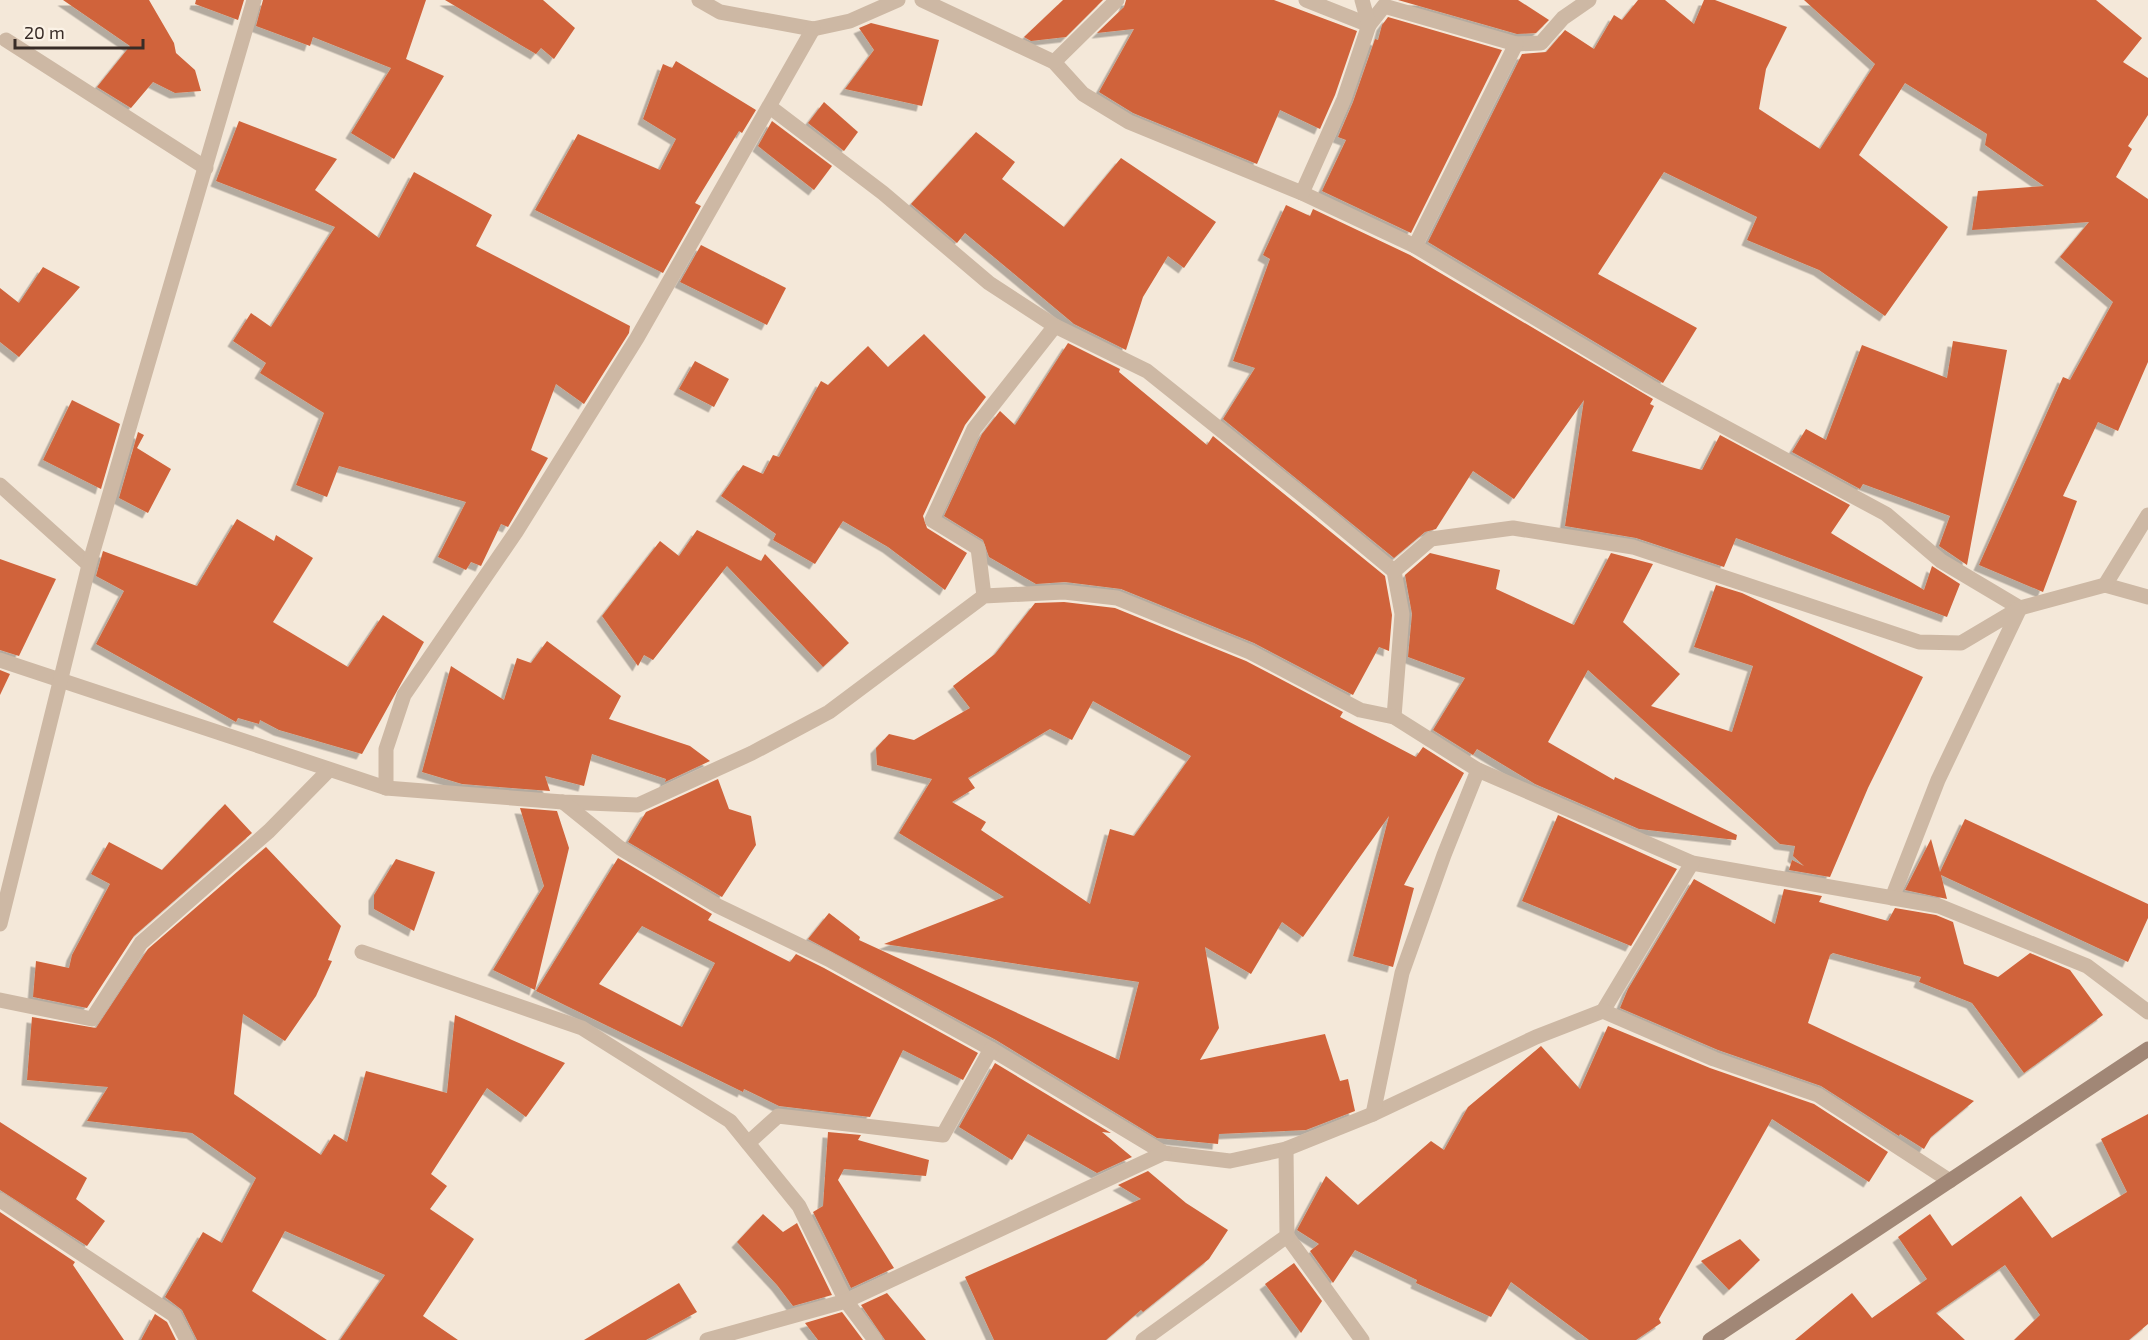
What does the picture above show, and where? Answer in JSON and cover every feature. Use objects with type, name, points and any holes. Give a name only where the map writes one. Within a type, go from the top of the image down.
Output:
[{"type":"street","points":[[0,924],[89,565],[254,0]]},
{"type":"street","points":[[699,0],[720,12],[813,29],[850,21],[898,0]]},
{"type":"street","points":[[921,0],[1054,62],[1083,94],[1129,122],[1302,193],[1414,246],[1649,386],[1886,514],[1941,561],[2020,608]]},
{"type":"street","points":[[1054,62],[1117,0]]},
{"type":"street","points":[[1306,0],[1369,25]]},
{"type":"street","points":[[1362,0],[1369,25]]},
{"type":"street","points":[[1302,193],[1344,99],[1369,25],[1384,6],[1516,44],[1541,43],[1563,18],[1589,0]]},
{"type":"street","points":[[386,788],[386,749],[404,695],[516,532],[619,367],[813,29]]},
{"type":"street","points":[[2,42],[206,168]]},
{"type":"street","points":[[1414,246],[1516,44]]},
{"type":"street","points":[[770,107],[883,193],[989,283],[1055,326],[1147,371],[1394,571],[1402,614],[1394,717]]},
{"type":"street","points":[[984,596],[978,548],[932,520],[974,429],[1055,326]]},
{"type":"street","points":[[0,485],[89,565]]},
{"type":"street","points":[[2105,585],[2148,514]]},
{"type":"street","points":[[1394,571],[1431,539],[1513,528],[1633,547],[1919,642],[1961,643],[2020,608],[2105,585],[2148,597]]},
{"type":"street","points":[[0,660],[386,788],[638,806],[752,753],[829,712],[984,596],[1064,592],[1117,598],[1251,652],[1360,710],[1394,717],[1478,770],[1692,863],[1938,906],[2087,966],[2148,1012]]},
{"type":"street","points":[[1892,898],[1938,780],[2020,608]]},
{"type":"street","points":[[0,1000],[92,1019],[141,943],[269,831],[329,770]]},
{"type":"street","points":[[1373,1114],[1402,973],[1444,855],[1478,770]]},
{"type":"street","points":[[563,802],[620,849],[708,900],[828,959],[991,1049],[1164,1153],[1230,1161],[1287,1149],[1373,1114],[1536,1037],[1603,1011],[1692,863]]},
{"type":"street","points":[[362,952],[582,1028],[730,1121],[799,1206],[846,1301],[875,1340]]},
{"type":"street","points":[[1603,1011],[1714,1059],[1818,1095],[1950,1181]]},
{"type":"street","points":[[748,1143],[778,1116],[943,1135],[991,1049]]},
{"type":"street","points":[[1710,1340],[2148,1049]]},
{"type":"street","points":[[1287,1149],[1287,1236],[1362,1340]]},
{"type":"street","points":[[707,1340],[846,1301],[1164,1153]]},
{"type":"street","points":[[0,1200],[174,1316],[187,1340]]},
{"type":"street","points":[[1143,1340],[1287,1236]]},
{"type":"building","points":[[63,0],[149,0],[174,43],[176,53],[195,70],[201,91],[175,93],[153,82],[131,108],[97,87],[130,46]]},
{"type":"building","points":[[196,0],[244,0],[238,20],[195,4]]},
{"type":"building","points":[[263,0],[426,0],[406,59],[444,76],[394,159],[351,133],[391,68],[313,37],[310,46],[256,26]]},
{"type":"building","points":[[445,0],[543,0],[575,28],[554,59],[541,48],[536,54]]},
{"type":"building","points":[[1063,0],[1103,0],[1066,37],[1031,41],[1024,37]]},
{"type":"building","points":[[1126,0],[1274,0],[1357,31],[1335,95],[1320,129],[1280,110],[1257,164],[1133,113],[1099,92],[1134,29],[1097,33],[1124,7]]},
{"type":"building","points":[[1398,0],[1518,0],[1549,20],[1536,33],[1517,34]]},
{"type":"building","points":[[1638,0],[1665,0],[1694,24],[1704,0],[1715,0],[1787,27],[1766,69],[1759,109],[1820,149],[1875,64],[1804,0],[2096,0],[2142,38],[2123,62],[2148,78],[2148,115],[2128,146],[2132,149],[2116,177],[2148,199],[2148,362],[2118,431],[2098,422],[2063,496],[2077,501],[2043,592],[1979,565],[2063,377],[2070,380],[2113,302],[2060,257],[2089,222],[1972,230],[1978,191],[2044,186],[1985,145],[1987,134],[1905,83],[1859,155],[1948,227],[1885,316],[1819,270],[1747,240],[1757,217],[1664,172],[1598,274],[1697,328],[1663,383],[1428,242],[1522,54],[1546,52],[1565,30],[1594,49],[1614,15],[1622,20]]},
{"type":"building","points":[[1388,17],[1502,50],[1411,233],[1322,191],[1346,140],[1338,137],[1375,39],[1378,40],[1382,25]]},
{"type":"building","points":[[871,23],[939,40],[922,106],[845,89],[874,50],[859,28]]},
{"type":"building","points":[[676,61],[756,110],[742,133],[739,131],[695,203],[701,206],[663,273],[535,210],[578,134],[660,170],[676,139],[643,119],[663,64],[672,68]]},
{"type":"building","points":[[824,102],[858,132],[844,151],[808,123]]},
{"type":"building","points":[[239,121],[337,159],[315,190],[379,238],[414,172],[492,215],[476,246],[630,326],[629,333],[584,404],[556,384],[531,450],[548,458],[508,527],[501,524],[481,566],[471,562],[466,570],[438,557],[466,502],[339,466],[327,497],[296,485],[324,413],[260,373],[266,363],[233,341],[251,313],[271,327],[335,227],[216,181]]},
{"type":"building","points":[[772,121],[832,166],[814,190],[758,146]]},
{"type":"building","points":[[976,132],[1015,162],[1002,179],[1064,227],[1121,158],[1216,222],[1184,268],[1168,256],[1143,297],[1126,350],[1074,324],[965,233],[957,243],[911,204]]},
{"type":"building","points":[[1286,205],[1310,216],[1313,209],[1410,255],[1653,399],[1650,404],[1654,406],[1632,451],[1702,470],[1720,435],[1850,505],[1831,533],[1924,590],[1932,566],[1960,584],[1947,617],[1736,538],[1724,567],[1636,538],[1565,526],[1584,400],[1514,499],[1473,471],[1436,529],[1425,532],[1394,558],[1223,419],[1255,368],[1233,361],[1270,259],[1263,255]]},
{"type":"building","points":[[701,245],[786,288],[767,325],[680,282]]},
{"type":"building","points":[[43,267],[80,287],[19,357],[0,342],[0,288],[19,303]]},
{"type":"building","points":[[924,334],[986,397],[965,425],[923,516],[927,528],[967,553],[945,590],[888,547],[843,521],[815,564],[773,540],[776,534],[721,496],[743,465],[763,474],[773,455],[779,457],[821,381],[828,385],[868,346],[888,367]]},
{"type":"building","points":[[1953,341],[2007,350],[1967,565],[1939,546],[1950,516],[1863,484],[1860,489],[1792,452],[1806,429],[1826,440],[1862,345],[1947,378]]},
{"type":"building","points":[[1068,343],[1120,369],[1119,372],[1207,445],[1213,436],[1385,576],[1392,615],[1389,651],[1379,647],[1353,695],[1254,643],[1121,589],[1065,582],[1036,584],[989,557],[983,540],[944,516],[982,434],[1000,411],[1015,425]]},
{"type":"building","points":[[695,361],[729,379],[714,407],[679,389]]},
{"type":"building","points":[[72,400],[120,424],[101,489],[43,460]]},
{"type":"building","points":[[138,432],[144,435],[137,448],[171,469],[148,513],[119,498]]},
{"type":"building","points":[[237,519],[274,541],[276,535],[313,558],[273,622],[348,667],[383,615],[424,642],[362,754],[279,730],[260,720],[259,724],[238,718],[236,722],[96,644],[124,591],[96,576],[103,551],[197,586]]},
{"type":"building","points":[[697,530],[761,561],[765,554],[849,643],[823,667],[727,566],[653,660],[644,655],[638,666],[602,616],[660,541],[679,556]]},
{"type":"building","points":[[1430,553],[1500,570],[1496,589],[1574,625],[1611,553],[1653,564],[1623,622],[1680,674],[1651,706],[1732,732],[1753,666],[1694,647],[1716,585],[1742,593],[1923,677],[1868,788],[1830,877],[1789,870],[1792,860],[1804,866],[1793,856],[1795,846],[1780,844],[1588,670],[1548,742],[1614,780],[1615,777],[1737,835],[1736,840],[1639,829],[1535,784],[1477,749],[1473,755],[1433,730],[1465,678],[1408,657],[1412,614],[1405,575]]},
{"type":"building","points":[[0,559],[56,579],[19,656],[0,650]]},
{"type":"building","points":[[1064,602],[1115,608],[1246,661],[1343,712],[1340,717],[1416,757],[1423,747],[1464,773],[1404,885],[1414,888],[1393,967],[1353,956],[1389,816],[1303,937],[1282,922],[1251,974],[1205,947],[1219,1028],[1200,1060],[1325,1034],[1340,1081],[1348,1079],[1355,1111],[1306,1130],[1219,1134],[1218,1144],[1157,1138],[996,1040],[808,939],[829,913],[860,937],[859,940],[1119,1060],[1139,982],[884,944],[1004,897],[899,833],[932,779],[877,765],[876,748],[889,734],[914,740],[970,708],[953,686],[995,654],[1035,603]],"holes":[[[1093,701],[1191,756],[1134,836],[1110,829],[1090,904],[981,830],[986,822],[952,802],[975,788],[968,778],[1050,729],[1072,740]]]},
{"type":"building","points":[[547,641],[621,696],[609,719],[690,746],[710,761],[665,782],[666,779],[592,754],[584,786],[545,776],[550,791],[462,784],[422,772],[451,666],[504,700],[517,658],[531,663]]},
{"type":"building","points":[[0,670],[10,674],[0,695]]},
{"type":"building","points":[[718,779],[729,809],[751,816],[756,845],[722,897],[628,842],[646,812]]},
{"type":"building","points":[[225,804],[252,833],[134,936],[87,1008],[33,997],[36,961],[69,968],[72,955],[110,884],[91,874],[109,842],[162,870]]},
{"type":"building","points":[[520,808],[557,811],[569,848],[535,990],[493,970],[544,886]]},
{"type":"building","points":[[1558,815],[1677,869],[1631,946],[1522,901]]},
{"type":"building","points":[[1965,819],[2148,904],[2148,918],[2128,962],[1941,875],[1947,899],[1905,890],[1931,839],[1940,872]]},
{"type":"building","points":[[266,847],[341,926],[328,960],[332,961],[316,996],[285,1041],[243,1014],[234,1094],[321,1155],[334,1134],[347,1142],[366,1071],[447,1093],[455,1015],[565,1063],[526,1117],[487,1088],[431,1174],[447,1186],[430,1209],[474,1239],[423,1316],[458,1340],[340,1340],[385,1275],[285,1231],[252,1291],[327,1340],[197,1340],[182,1310],[165,1297],[203,1232],[222,1243],[256,1178],[192,1133],[87,1121],[108,1087],[27,1080],[32,1017],[96,1028],[148,949]]},
{"type":"building","points":[[618,858],[712,914],[708,920],[790,962],[796,954],[978,1053],[963,1080],[903,1050],[870,1117],[779,1106],[744,1089],[743,1092],[536,991]],"holes":[[[642,926],[715,963],[682,1027],[599,984]]]},
{"type":"building","points":[[396,859],[435,872],[414,931],[374,909],[374,895]]},
{"type":"building","points":[[1694,879],[1775,924],[1784,889],[1822,896],[1819,902],[1888,921],[1895,908],[1936,915],[1953,922],[1964,964],[1998,977],[2030,953],[2070,970],[2103,1015],[2024,1073],[1972,1003],[1919,982],[1921,977],[1833,953],[1830,955],[1808,1023],[1974,1101],[1931,1137],[1924,1149],[1900,1134],[1899,1136],[1821,1086],[1718,1050],[1620,1008],[1628,989]]},
{"type":"building","points":[[1608,1026],[1710,1068],[1814,1104],[1888,1152],[1869,1182],[1772,1119],[1659,1319],[1661,1323],[1636,1340],[1589,1340],[1511,1282],[1491,1317],[1416,1283],[1417,1280],[1355,1250],[1333,1283],[1310,1251],[1319,1244],[1297,1230],[1326,1176],[1358,1205],[1431,1141],[1444,1150],[1468,1107],[1541,1046],[1580,1089]]},
{"type":"building","points":[[995,1063],[1111,1133],[1102,1132],[1132,1157],[1097,1173],[1028,1134],[1012,1160],[959,1127]]},
{"type":"building","points":[[2148,1114],[2148,1324],[2129,1340],[2014,1340],[2040,1315],[2005,1265],[1936,1313],[1965,1340],[1795,1340],[1852,1293],[1872,1318],[1927,1279],[1898,1237],[1930,1214],[1952,1246],[2021,1196],[2052,1238],[2127,1192],[2101,1139]]},
{"type":"building","points":[[0,1122],[87,1178],[76,1199],[105,1221],[87,1246],[0,1190]]},
{"type":"building","points":[[828,1132],[861,1135],[858,1140],[929,1160],[926,1176],[844,1169],[838,1180],[894,1268],[851,1288],[813,1212],[823,1206]]},
{"type":"building","points":[[1148,1171],[1186,1203],[1228,1230],[1209,1259],[1143,1312],[1141,1310],[1106,1340],[994,1340],[965,1277],[1141,1199],[1118,1185]]},
{"type":"building","points":[[0,1212],[75,1262],[73,1265],[124,1340],[0,1340]]},
{"type":"building","points":[[763,1214],[783,1232],[797,1223],[832,1295],[793,1306],[737,1242]]},
{"type":"building","points":[[1740,1239],[1760,1260],[1729,1290],[1701,1261]]},
{"type":"building","points":[[1294,1263],[1322,1301],[1301,1333],[1265,1284]]},
{"type":"building","points":[[679,1283],[697,1312],[646,1340],[584,1340]]},
{"type":"building","points":[[887,1293],[926,1340],[885,1340],[861,1305]]},
{"type":"building","points":[[842,1312],[863,1340],[818,1340],[805,1323]]},
{"type":"building","points":[[155,1314],[167,1322],[176,1340],[141,1340]]}]
